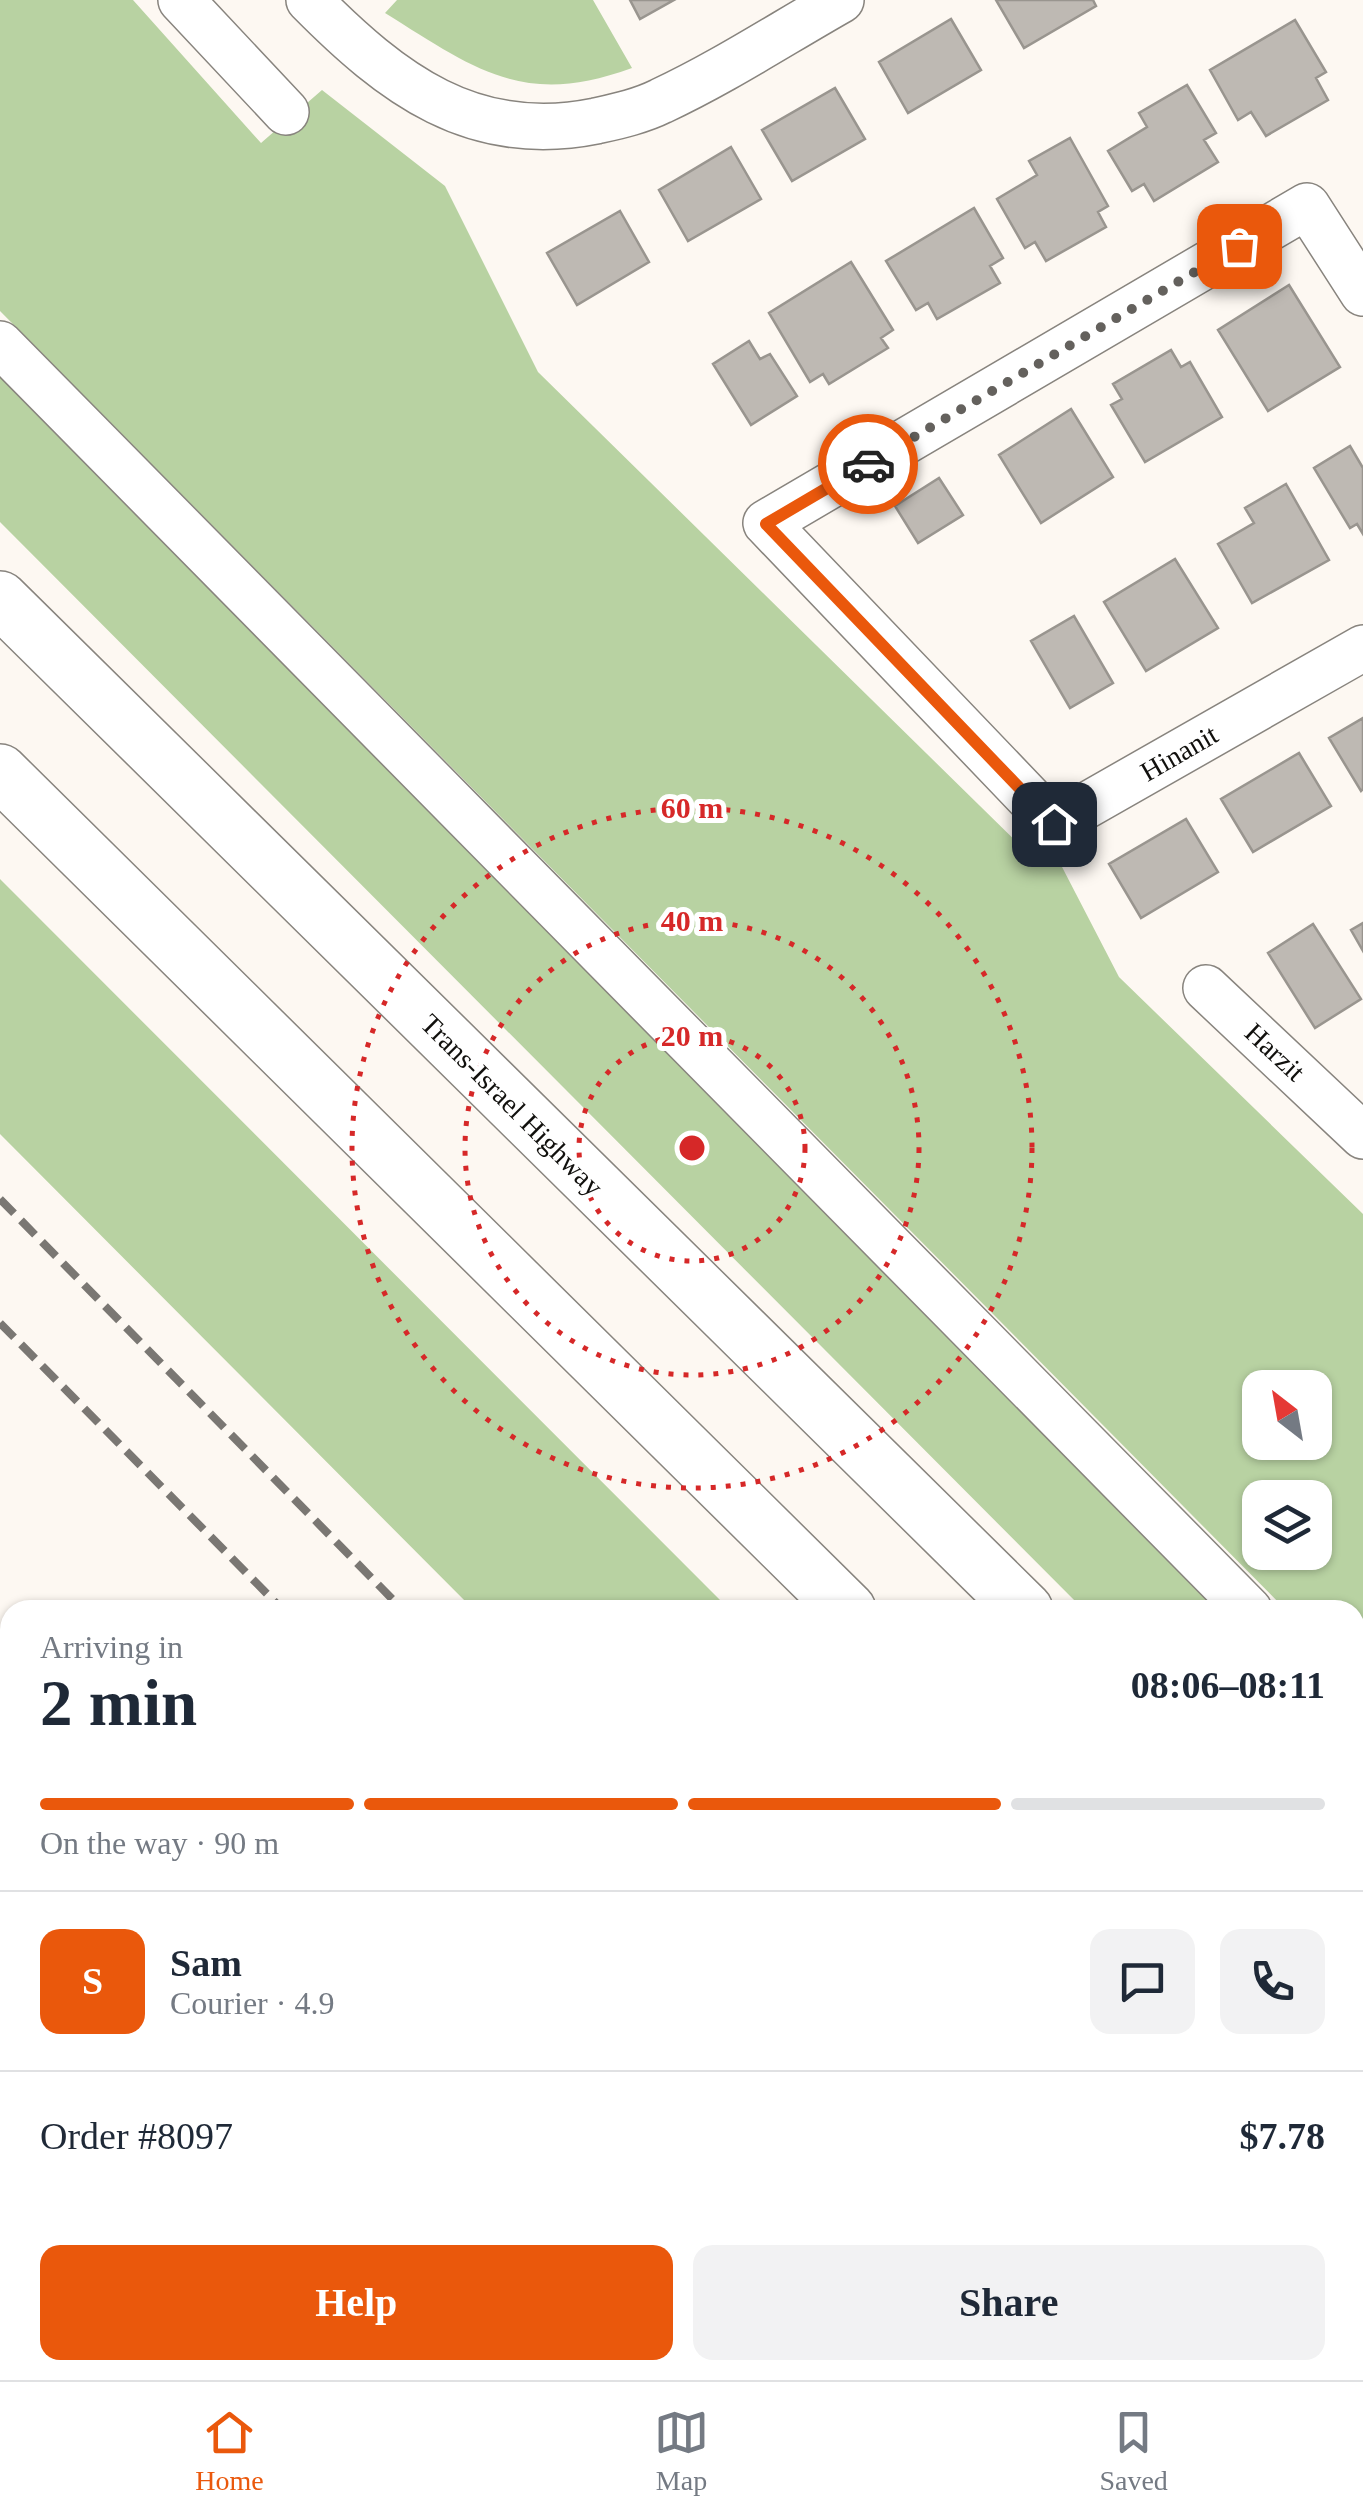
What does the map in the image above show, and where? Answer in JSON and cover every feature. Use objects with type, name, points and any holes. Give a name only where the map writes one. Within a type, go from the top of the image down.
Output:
[{"type":"highway","name":"Trans-Israel Highway","points":[[0,600],[1015,1600]]},
{"type":"highway","points":[[0,772],[838,1600]]},
{"type":"street","points":[[181,0],[286,112]]},
{"type":"street","points":[[310,0],[379,63],[454,112],[488,123],[540,128],[622,115],[658,103],[840,0]]},
{"type":"street","name":"Hinanit","points":[[1363,293],[1307,206],[766,524],[1054,824],[1363,648]]},
{"type":"street","points":[[0,344],[1239,1600]]},
{"type":"street","name":"Harzit","points":[[1206,988],[1356,1119]]},
{"type":"green space","points":[[0,0],[133,0],[261,143],[322,90],[445,186],[538,372],[1037,862],[1061,865],[1119,977],[1363,1214],[1363,1600],[1276,1600],[1246,1570],[1332,1570],[1332,1480],[1242,1480],[1242,1566],[0,311]]},
{"type":"green space","points":[[397,0],[593,0],[632,68],[560,84],[530,83],[501,76],[446,51],[385,13]]},
{"type":"green space","points":[[0,344],[1239,1600],[1074,1600],[0,522]]},
{"type":"green space","points":[[0,879],[720,1600],[464,1600],[0,1134]]},
{"type":"building","points":[[630,0],[674,0],[640,19]]},
{"type":"building","points":[[996,0],[1093,0],[1096,6],[1024,48]]},
{"type":"building","points":[[951,19],[981,70],[908,113],[879,62]]},
{"type":"building","points":[[1295,20],[1326,72],[1316,78],[1328,100],[1266,136],[1251,112],[1238,120],[1210,70]]},
{"type":"building","points":[[1187,85],[1216,133],[1204,140],[1218,162],[1154,201],[1144,184],[1132,191],[1108,151],[1147,127],[1139,113]]},
{"type":"building","points":[[835,88],[865,139],[792,181],[762,130]]},
{"type":"building","points":[[1070,138],[1108,206],[1098,212],[1106,227],[1046,261],[1035,242],[1025,248],[997,199],[1037,175],[1029,161]]},
{"type":"building","points":[[731,147],[761,199],[688,241],[659,190]]},
{"type":"building","points":[[974,208],[1003,258],[990,266],[1000,283],[937,319],[928,303],[916,310],[886,261]]},
{"type":"building","points":[[620,211],[649,262],[577,305],[547,253]]},
{"type":"building","points":[[851,262],[893,330],[881,338],[888,348],[829,384],[823,374],[810,382],[769,313]]},
{"type":"building","points":[[1289,285],[1340,367],[1268,411],[1218,330]]},
{"type":"building","points":[[749,341],[760,359],[770,354],[797,396],[751,425],[713,364]]},
{"type":"building","points":[[1171,350],[1181,367],[1190,362],[1222,417],[1145,462],[1111,405],[1122,399],[1113,384]]},
{"type":"building","points":[[1071,409],[1113,477],[1041,523],[999,455]]},
{"type":"building","points":[[1350,446],[1363,468],[1363,534],[1357,524],[1350,528],[1314,468]]},
{"type":"building","points":[[939,478],[963,515],[918,543],[895,506]]},
{"type":"building","points":[[1286,484],[1329,560],[1252,603],[1218,544],[1254,523],[1245,508]]},
{"type":"building","points":[[1175,559],[1218,628],[1146,671],[1104,602]]},
{"type":"building","points":[[1074,616],[1113,683],[1070,708],[1031,641]]},
{"type":"building","points":[[1363,718],[1363,789],[1361,791],[1329,738]]},
{"type":"building","points":[[1299,753],[1331,806],[1253,852],[1221,799]]},
{"type":"building","points":[[1186,819],[1218,872],[1141,918],[1109,864]]},
{"type":"building","points":[[1363,923],[1363,951],[1351,930]]},
{"type":"building","points":[[1313,924],[1361,999],[1315,1028],[1268,953]]},
{"type":"railway","points":[[0,1199],[393,1600]]},
{"type":"railway","points":[[0,1323],[273,1600]]},
{"type":"way so far","points":[[868,464],[1239,246]]},
{"type":"route","points":[[868,464],[766,524],[1054,824]]}]
